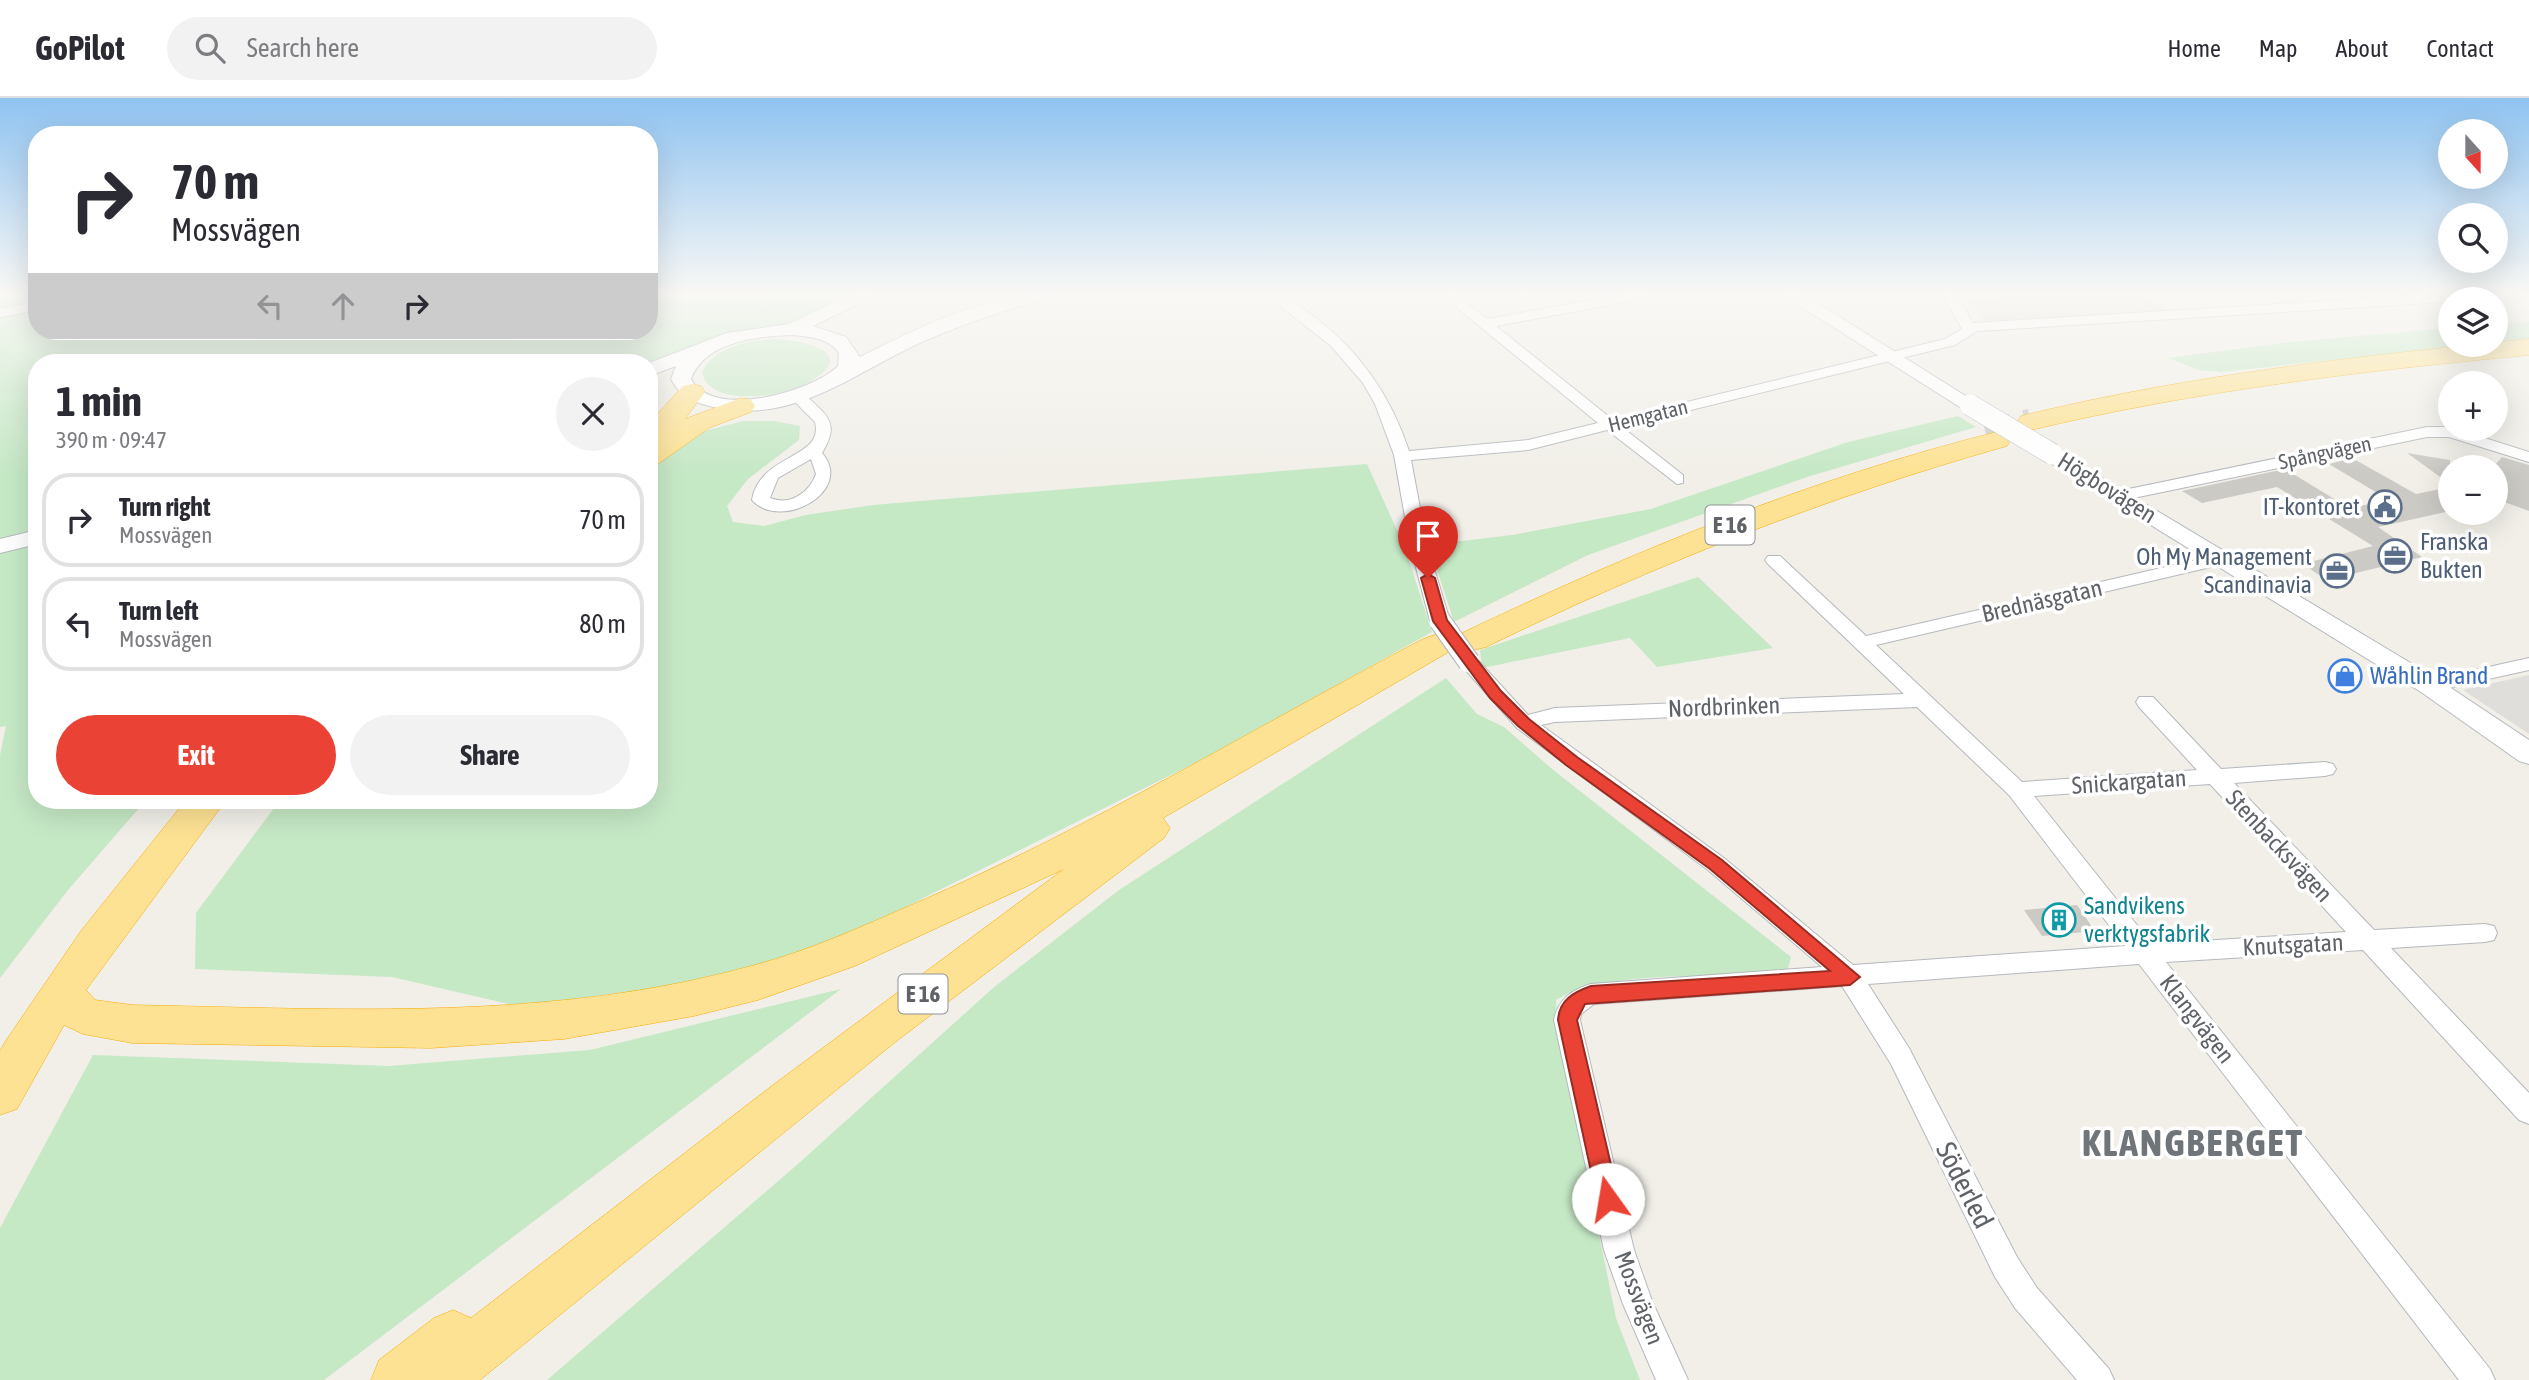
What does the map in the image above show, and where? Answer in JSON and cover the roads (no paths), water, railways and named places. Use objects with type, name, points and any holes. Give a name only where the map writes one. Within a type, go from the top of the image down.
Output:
[{"type":"highway","points":[[2464,354],[2318,369],[2201,386],[2036,425],[2224,390],[2328,375],[2529,354]]},
{"type":"highway","points":[[658,429],[674,415],[688,388]]},
{"type":"highway","points":[[658,451],[699,422],[741,406]]},
{"type":"highway","name":"E 16","points":[[399,1380],[818,1051],[977,930],[1153,806],[1346,694],[1455,642],[1743,520],[1992,437]]},
{"type":"highway","name":"E 16","points":[[436,1380],[777,1107],[995,939],[1166,816],[1455,642]]},
{"type":"highway","points":[[61,995],[83,1016],[132,1024],[431,1029],[551,1022],[615,1013],[745,985],[840,954],[1002,883],[1153,806]]},
{"type":"highway","points":[[0,1042],[66,942],[140,847],[174,809]]},
{"type":"highway","points":[[0,1095],[19,1058],[121,908],[200,809]]},
{"type":"main road","points":[[658,367],[691,354]]},
{"type":"main road","points":[[703,354],[691,361],[683,374],[688,388],[698,398],[741,406],[798,397],[882,354]]},
{"type":"main road","points":[[842,375],[850,361],[849,354]]},
{"type":"main road","name":"Högbovägen","points":[[1887,354],[2430,687],[2529,754]]},
{"type":"main road","points":[[658,382],[688,388]]},
{"type":"main road","points":[[0,546],[28,539]]},
{"type":"street","points":[[1347,354],[1364,371],[1386,409],[1402,456],[1416,535],[1455,642],[1524,723],[1572,761],[1716,864],[1850,977]]},
{"type":"street","points":[[1522,354],[1677,480]]},
{"type":"street","name":"Hemgatan","points":[[1402,456],[1528,445],[1899,354]]},
{"type":"street","points":[[798,397],[826,423],[825,436],[814,453]]},
{"type":"street","name":"Spångvägen","points":[[2119,496],[2427,432],[2450,432],[2529,457]]},
{"type":"street","name":"Brednäsgatan","points":[[1861,643],[2222,559]]},
{"type":"street","name":"Klangvägen","points":[[1774,561],[1925,700],[2017,790],[2479,1380]]},
{"type":"street","points":[[2430,687],[2529,664]]},
{"type":"street","name":"Nordbrinken","points":[[1524,723],[1555,715],[1925,700]]},
{"type":"street","name":"Stenbacksvägen","points":[[2146,702],[2529,1112]]},
{"type":"street","name":"Snickargatan","points":[[2017,790],[2325,769]]},
{"type":"street","name":"Knutsgatan","points":[[1850,977],[2146,954],[2485,933]]},
{"type":"street","name":"Mossvägen","points":[[1672,1380],[1638,1304],[1619,1250],[1568,1013],[1578,999],[1591,994],[1850,977]]},
{"type":"street","name":"Söderled","points":[[1850,977],[1900,1056],[2006,1267],[2026,1298],[2098,1380]]},
{"type":"tunnel","points":[[1986,434],[2031,422]]},
{"type":"place","name":"IT-kontoret","points":[[2385,507]]},
{"type":"place","name":"Franska Bukten","points":[[2395,556]]},
{"type":"place","name":"Oh My Management Scandinavia","points":[[2337,571]]},
{"type":"place","name":"Wåhlin Brand","points":[[2345,676]]},
{"type":"place","name":"Sandvikens verktygsfabrik","points":[[2059,920]]},
{"type":"district","name":"KLANGBERGET","points":[[2193,1143]]}]
